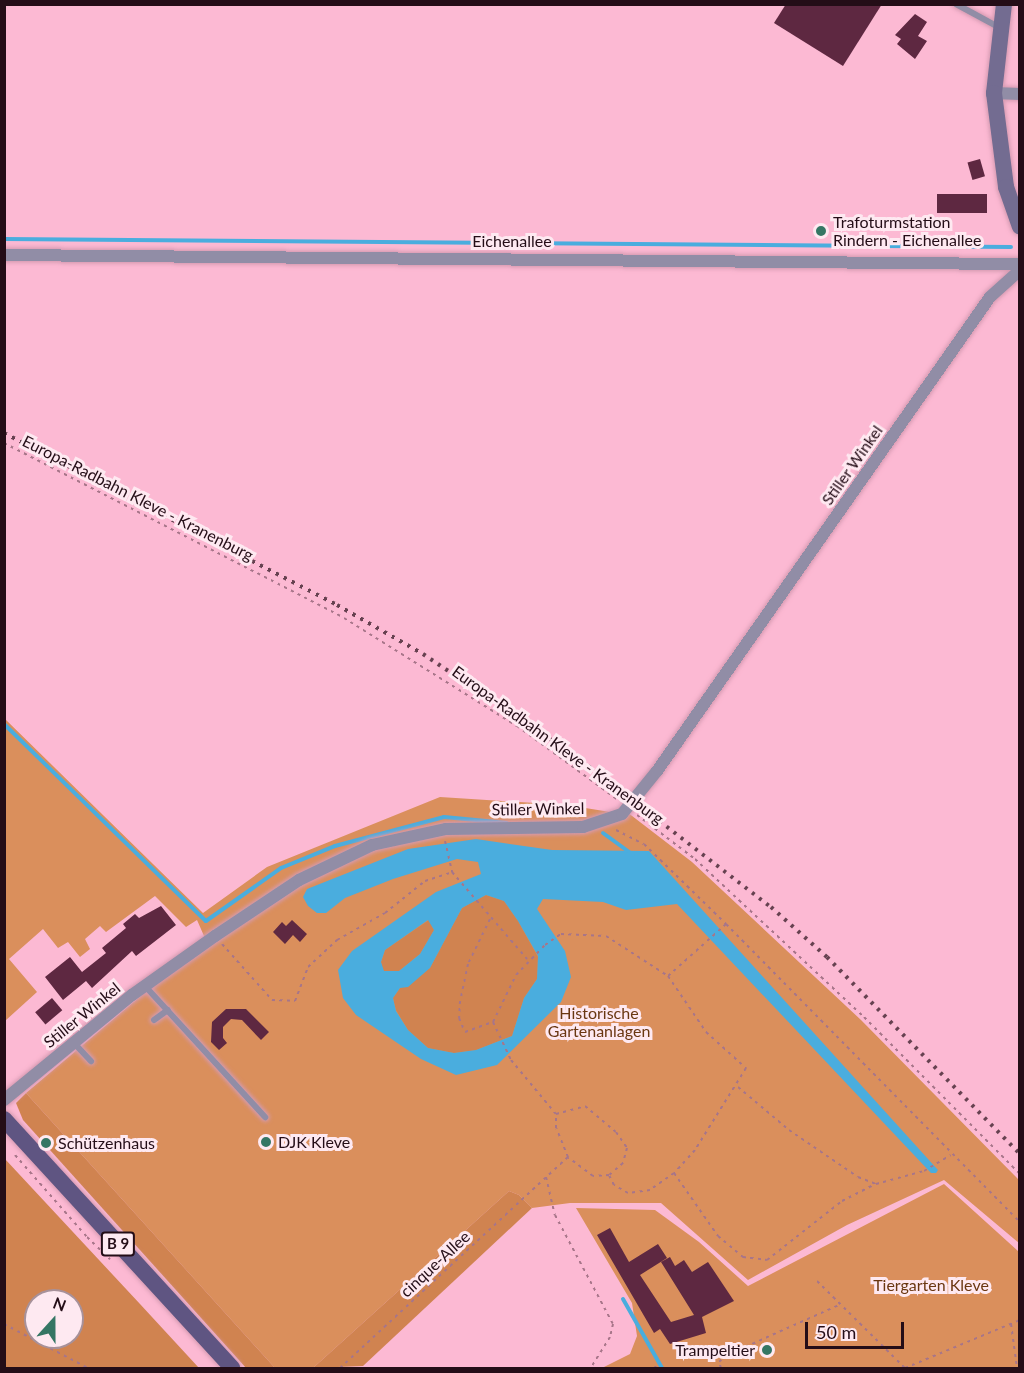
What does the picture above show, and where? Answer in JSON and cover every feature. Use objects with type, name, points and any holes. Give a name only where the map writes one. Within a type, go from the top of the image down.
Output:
[{"type":"main road","points":[[1004,4],[994,93],[1006,187],[1020,227]]},
{"type":"main road","name":"B 9","points":[[4,1119],[232,1368]]},
{"type":"street","points":[[994,93],[1020,94]]},
{"type":"street","name":"Eichenallee","points":[[4,255],[1020,264]]},
{"type":"street","name":"Stiller Winkel","points":[[4,1100],[145,986],[215,936],[299,880],[372,845],[446,829],[583,827],[604,823],[628,808],[990,297],[1020,270]]},
{"type":"lane","points":[[956,4],[1000,28]]},
{"type":"lane","points":[[145,986],[265,1117]]},
{"type":"lane","points":[[154,1020],[168,1010]]},
{"type":"lane","points":[[74,1043],[91,1061]]},
{"type":"path","name":"Europa-Radbahn Kleve - Kranenburg","points":[[4,443],[344,618],[517,726],[695,859],[765,924],[1020,1174]]},
{"type":"path","points":[[583,827],[617,830],[644,844],[726,924],[951,1155],[1020,1221]]},
{"type":"path","points":[[445,839],[452,872],[476,903],[528,959]]},
{"type":"path","points":[[215,936],[272,1000],[295,1001],[308,967],[337,940],[385,913],[425,881],[452,872]]},
{"type":"path","points":[[490,919],[468,964],[459,1018],[465,1032],[493,1022],[528,959],[561,934],[606,936],[668,976],[706,1032],[746,1068],[737,1086],[695,1150],[674,1173],[650,1190],[628,1193],[614,1185],[609,1174]]},
{"type":"path","points":[[668,976],[726,924]]},
{"type":"path","points":[[493,1022],[497,1037],[511,1060],[556,1114],[556,1128],[568,1157],[593,1176],[609,1174],[623,1163],[627,1148],[616,1132],[585,1106],[556,1114]]},
{"type":"path","points":[[737,1086],[789,1130],[858,1177],[876,1184]]},
{"type":"path","points":[[674,1173],[718,1236],[743,1257],[767,1260],[842,1201],[876,1184],[924,1172],[937,1166],[951,1155]]},
{"type":"path","name":"cinque-Allee","points":[[340,1368],[568,1157]]},
{"type":"path","points":[[546,1178],[555,1215],[613,1324],[610,1337],[591,1368]]},
{"type":"path","points":[[817,1281],[905,1368],[1020,1320]]},
{"type":"path","points":[[721,1368],[718,1362],[725,1356],[841,1304]]},
{"type":"path","points":[[1011,1323],[1017,1368]]},
{"type":"path","points":[[4,1324],[88,1368]]},
{"type":"path","points":[[4,1362],[6,1368]]},
{"type":"green space","name":"Historische Gartenanlagen","points":[[4,718],[203,913],[267,867],[440,797],[567,805],[610,812],[623,809],[692,862],[861,1020],[1019,1180],[1019,1243],[944,1180],[847,1225],[748,1280],[661,1203],[570,1203],[532,1208],[519,1195],[509,1191],[313,1368],[275,1368],[26,1093],[142,995],[208,945],[197,920],[186,927],[155,896],[106,932],[100,926],[85,939],[90,949],[80,957],[68,942],[58,948],[43,929],[9,959],[37,992],[5,1021]]},
{"type":"green space","name":"Tiergarten Kleve","points":[[944,1184],[1019,1252],[1019,1368],[602,1368],[630,1354],[637,1336],[632,1303],[576,1208],[655,1210],[699,1242],[748,1286]]},
{"type":"shaded area","points":[[486,895],[504,901],[518,921],[538,957],[537,979],[524,998],[512,1036],[476,1050],[454,1053],[428,1048],[408,1030],[396,1010],[393,998],[400,988],[430,968],[462,908]]},
{"type":"shaded area","points":[[429,920],[434,930],[420,954],[399,971],[383,971],[381,962],[385,950]]},
{"type":"shaded area","points":[[26,1093],[275,1368],[246,1368],[23,1120],[16,1103]]},
{"type":"shaded area","points":[[5,1159],[199,1368],[5,1368]]},
{"type":"shaded area","points":[[509,1191],[519,1195],[532,1208],[363,1366],[313,1368]]},
{"type":"water","points":[[476,839],[552,850],[649,851],[938,1170],[936,1173],[931,1173],[677,904],[626,910],[603,902],[543,899],[537,909],[565,951],[571,977],[561,1002],[497,1065],[456,1075],[421,1059],[356,1015],[343,998],[338,970],[352,951],[436,892],[481,874],[478,862],[457,859],[393,879],[345,898],[326,913],[317,913],[308,906],[303,897],[307,889],[408,849]],"holes":[[[486,895],[504,901],[518,921],[538,956],[537,979],[524,998],[512,1036],[476,1050],[454,1053],[428,1048],[408,1030],[396,1011],[393,998],[400,988],[408,987],[430,968],[462,908]],[[428,920],[434,930],[420,954],[399,971],[384,971],[381,962],[385,950]]]},
{"type":"building","points":[[786,4],[882,4],[843,66],[774,23]]},
{"type":"building","points":[[915,14],[927,22],[918,36],[927,41],[915,59],[897,44],[901,39],[895,35]]},
{"type":"building","points":[[980,159],[985,176],[972,180],[968,163]]},
{"type":"building","points":[[937,194],[987,194],[987,213],[937,213]]},
{"type":"building","points":[[161,906],[176,925],[136,956],[132,951],[92,988],[86,981],[63,1000],[45,977],[70,957],[82,972],[106,953],[102,948],[126,928],[123,924],[135,914],[139,918]]},
{"type":"building","points":[[292,920],[307,934],[300,942],[293,935],[285,944],[273,932],[282,922],[286,926]]},
{"type":"building","points":[[52,998],[62,1010],[45,1024],[35,1012]]},
{"type":"building","points":[[226,1009],[246,1009],[269,1032],[261,1040],[242,1020],[231,1019],[223,1027],[223,1038],[227,1043],[219,1050],[211,1042],[212,1022]]},
{"type":"building","points":[[610,1228],[629,1262],[658,1244],[667,1258],[640,1275],[671,1322],[694,1315],[661,1262],[670,1257],[675,1266],[684,1260],[692,1272],[708,1262],[734,1301],[702,1317],[706,1333],[670,1344],[660,1329],[654,1333],[597,1235]]},
{"type":"waterway","points":[[4,239],[1011,247]]},
{"type":"waterway","points":[[4,724],[206,921],[281,868],[335,846],[444,817],[507,823]]},
{"type":"waterway","points":[[603,833],[633,855]]},
{"type":"waterway","points":[[623,1299],[662,1368]]},
{"type":"railway","points":[[4,433],[337,605],[423,654],[574,755],[771,907],[827,957],[1020,1154]]},
{"type":"place","name":"Trafoturmstation Rindern - Eichenallee","points":[[821,231]]},
{"type":"place","name":"DJK Kleve","points":[[266,1142]]},
{"type":"place","name":"Schützenhaus","points":[[46,1143]]},
{"type":"place","name":"Trampeltier","points":[[767,1350]]}]
